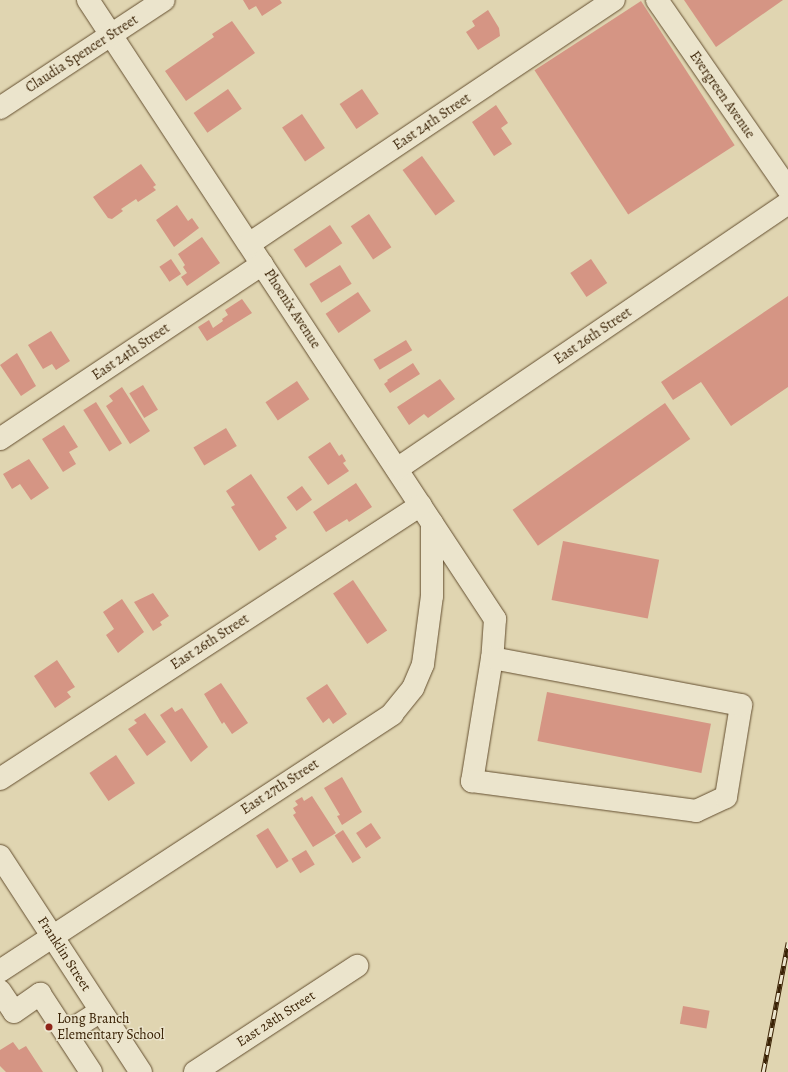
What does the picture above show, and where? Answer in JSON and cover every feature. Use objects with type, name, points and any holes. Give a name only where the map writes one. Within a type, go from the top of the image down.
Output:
[{"type":"street","name":"Phoenix Avenue","points":[[88,0],[496,618],[492,658]]},
{"type":"street","name":"Claudia Spencer Street","points":[[0,108],[164,0]]},
{"type":"street","name":"East 24th Street","points":[[249,244],[614,0]]},
{"type":"street","name":"Evergreen Avenue","points":[[658,0],[788,189]]},
{"type":"street","name":"East 26th Street","points":[[397,469],[788,203]]},
{"type":"street","name":"East 24th Street","points":[[0,439],[262,264]]},
{"type":"street","name":"East 26th Street","points":[[0,779],[421,505]]},
{"type":"street","name":"East 27th Street","points":[[0,971],[392,714],[413,688],[423,664],[432,596],[432,523]]},
{"type":"street","points":[[492,658],[741,705],[726,797],[696,811],[472,781],[492,658]]},
{"type":"street","name":"Franklin Street","points":[[0,856],[141,1072]]},
{"type":"street","name":"East 28th Street","points":[[195,1072],[357,966]]},
{"type":"street","points":[[0,991],[14,1012],[40,994],[91,1072]]},
{"type":"street","points":[[66,1033],[101,1011]]},
{"type":"building","points":[[243,0],[280,0],[282,3],[262,16],[256,6],[249,10]]},
{"type":"building","points":[[684,0],[783,0],[716,47]]},
{"type":"building","points":[[641,1],[735,145],[628,214],[534,70]]},
{"type":"building","points":[[488,10],[499,28],[500,36],[478,50],[466,32],[475,26],[472,21]]},
{"type":"building","points":[[232,21],[255,53],[186,101],[165,71],[214,37],[212,34]]},
{"type":"building","points":[[228,89],[242,109],[207,133],[194,113]]},
{"type":"building","points":[[362,89],[379,114],[356,129],[340,104]]},
{"type":"building","points":[[496,105],[508,123],[501,128],[512,144],[494,156],[472,122]]},
{"type":"building","points":[[302,114],[325,148],[305,161],[282,127]]},
{"type":"building","points":[[422,156],[455,201],[435,215],[403,170]]},
{"type":"building","points":[[141,164],[156,185],[153,187],[156,190],[138,202],[136,199],[121,209],[123,211],[112,219],[108,218],[93,197]]},
{"type":"building","points":[[177,205],[188,221],[192,218],[199,228],[174,247],[156,220]]},
{"type":"building","points":[[369,214],[391,247],[373,259],[351,226]]},
{"type":"building","points":[[330,225],[342,243],[306,268],[294,250]]},
{"type":"building","points":[[202,237],[220,263],[187,286],[181,277],[187,273],[183,267],[185,265],[178,254]]},
{"type":"building","points":[[171,259],[181,274],[169,282],[159,267]]},
{"type":"building","points":[[591,259],[607,283],[586,297],[570,273]]},
{"type":"building","points":[[340,265],[352,284],[321,303],[309,284]]},
{"type":"building","points":[[358,292],[371,311],[339,333],[326,314]]},
{"type":"building","points":[[788,296],[788,387],[731,426],[701,382],[673,400],[661,382]]},
{"type":"building","points":[[242,299],[252,313],[207,341],[198,327],[209,320],[213,328],[223,321],[222,319],[228,315],[225,310]]},
{"type":"building","points":[[51,331],[70,361],[56,370],[52,364],[43,369],[28,345]]},
{"type":"building","points":[[406,340],[412,350],[380,370],[373,360]]},
{"type":"building","points":[[17,353],[36,386],[21,396],[0,365]]},
{"type":"building","points":[[413,363],[420,374],[390,393],[384,384],[388,381],[387,380]]},
{"type":"building","points":[[440,379],[455,399],[428,418],[424,414],[409,425],[397,407]]},
{"type":"building","points":[[297,381],[309,399],[278,420],[265,402]]},
{"type":"building","points":[[143,385],[158,410],[144,418],[129,393]]},
{"type":"building","points":[[122,387],[150,431],[130,444],[106,406],[113,401],[109,396]]},
{"type":"building","points":[[96,402],[122,444],[109,452],[83,410]]},
{"type":"building","points":[[665,403],[690,439],[538,546],[513,510]]},
{"type":"building","points":[[64,425],[78,447],[69,452],[76,464],[63,472],[42,439]]},
{"type":"building","points":[[226,428],[237,446],[204,466],[193,448]]},
{"type":"building","points":[[330,442],[339,456],[342,454],[346,461],[343,463],[349,471],[328,485],[308,457]]},
{"type":"building","points":[[29,459],[49,488],[31,500],[20,484],[12,489],[3,474]]},
{"type":"building","points":[[251,474],[287,528],[275,536],[277,539],[259,551],[231,507],[235,505],[226,491]]},
{"type":"building","points":[[356,483],[372,507],[349,522],[347,519],[326,532],[313,512]]},
{"type":"building","points":[[302,486],[312,500],[297,511],[287,497]]},
{"type":"building","points":[[563,541],[659,560],[648,619],[552,600]]},
{"type":"building","points":[[353,580],[387,631],[367,644],[333,593]]},
{"type":"building","points":[[153,593],[169,616],[160,622],[162,625],[153,631],[134,602]]},
{"type":"building","points":[[122,599],[144,632],[118,653],[106,635],[114,629],[103,612]]},
{"type":"building","points":[[57,660],[75,687],[67,692],[71,697],[55,708],[34,676]]},
{"type":"building","points":[[221,683],[248,723],[232,734],[224,722],[222,724],[204,694]]},
{"type":"building","points":[[327,684],[347,714],[333,724],[329,718],[323,723],[306,698]]},
{"type":"building","points":[[547,692],[711,724],[701,773],[537,741]]},
{"type":"building","points":[[172,707],[175,712],[182,708],[208,747],[191,762],[160,715]]},
{"type":"building","points":[[145,713],[166,742],[147,756],[128,729],[137,723],[134,720]]},
{"type":"building","points":[[116,755],[135,783],[108,801],[89,773]]},
{"type":"building","points":[[342,777],[362,812],[342,825],[337,816],[340,815],[324,788]]},
{"type":"building","points":[[312,796],[336,833],[313,847],[293,815],[296,813],[293,808],[298,805],[295,801],[302,797],[304,801]]},
{"type":"building","points":[[371,823],[381,838],[366,848],[356,833]]},
{"type":"building","points":[[268,828],[289,861],[277,868],[256,835]]},
{"type":"building","points":[[343,830],[361,858],[353,863],[335,835]]},
{"type":"building","points":[[306,850],[315,865],[300,873],[291,859]]},
{"type":"building","points":[[683,1006],[710,1011],[706,1028],[680,1024]]},
{"type":"building","points":[[13,1042],[19,1050],[26,1046],[43,1072],[6,1072],[0,1066],[0,1050]]},
{"type":"railway","points":[[763,1072],[788,942]]},
{"type":"place","name":"Long Branch Elementary School","points":[[49,1027]]}]
